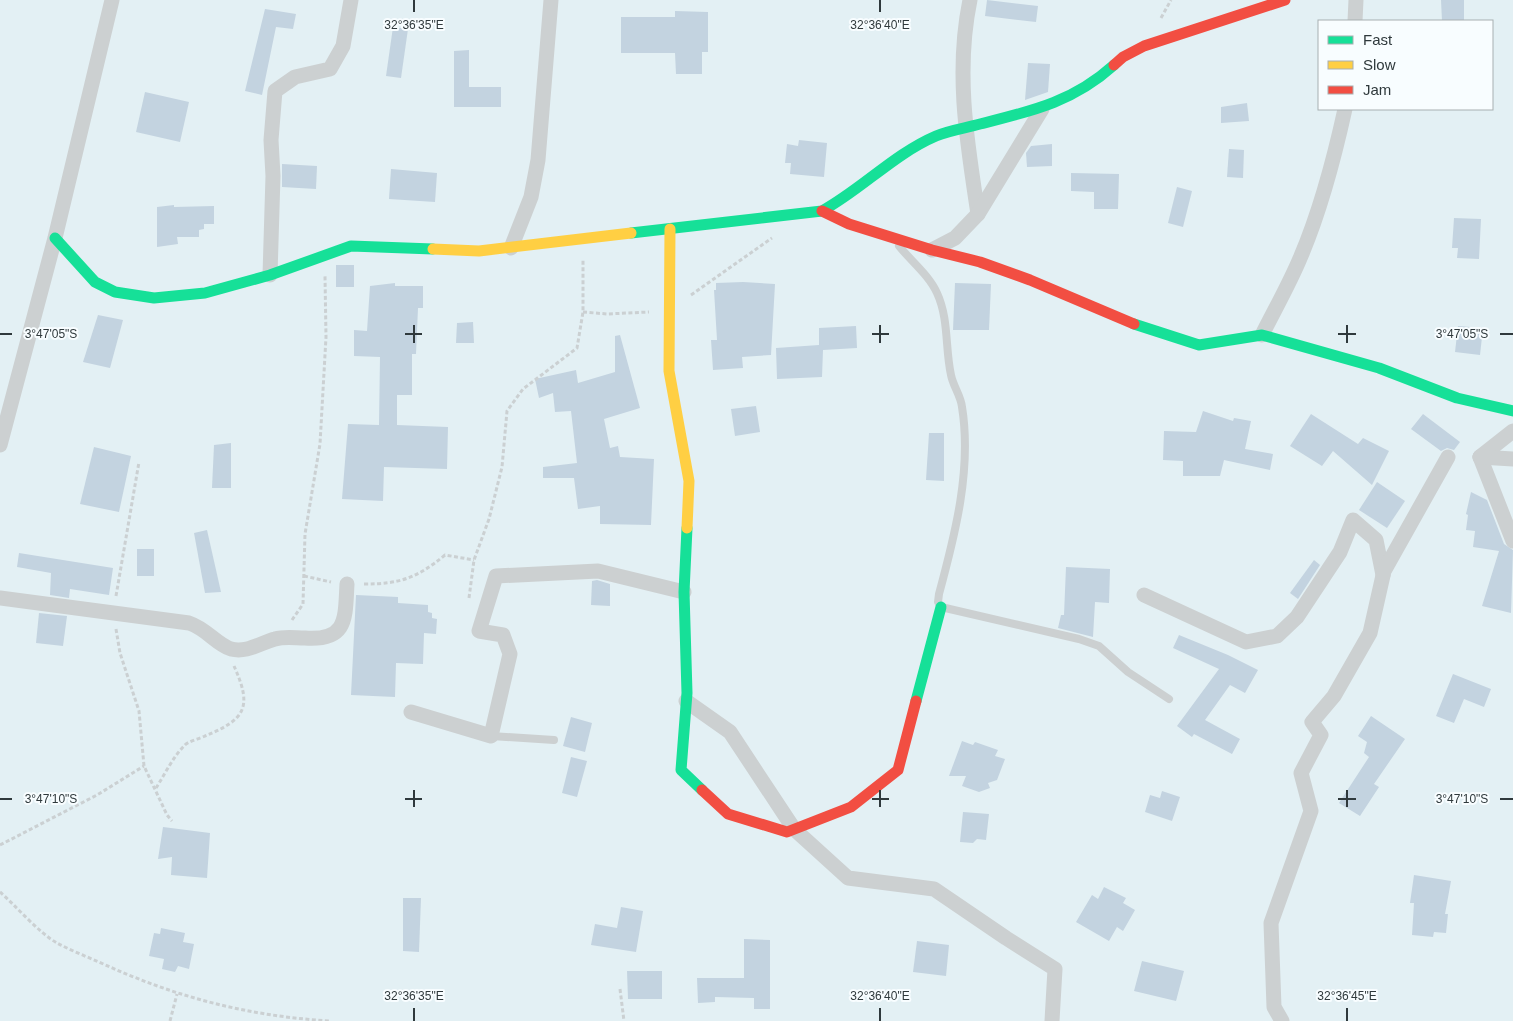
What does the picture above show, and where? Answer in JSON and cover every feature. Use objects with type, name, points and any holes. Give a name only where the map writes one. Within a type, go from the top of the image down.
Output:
[{"type":"street","points":[[0,445],[55,238],[112,0]]},
{"type":"street","points":[[270,275],[273,176],[271,140],[275,92],[295,77],[330,69],[337,61],[343,46],[352,0]]},
{"type":"street","points":[[511,248],[531,198],[538,160],[551,0]]},
{"type":"street","points":[[970,0],[964,32],[965,126],[978,214]]},
{"type":"street","points":[[55,238],[95,282],[115,292],[154,298],[204,293],[270,275],[324,254],[351,246],[391,246],[446,251],[511,248],[822,210],[846,198],[906,151],[938,135],[965,126],[1042,108],[1072,96],[1102,76],[1123,57],[1144,46],[1286,0]]},
{"type":"street","points":[[1355,20],[1356,0]]},
{"type":"street","points":[[932,250],[955,238],[978,214],[1042,108]]},
{"type":"street","points":[[1262,335],[1301,257],[1320,205],[1345,110]]},
{"type":"street","points":[[822,210],[849,224],[932,250],[980,262],[1021,277],[1130,323],[1200,345],[1262,335],[1379,368],[1458,398],[1513,411]]},
{"type":"street","points":[[670,229],[669,371],[689,481],[684,592],[686,701],[681,770],[728,814],[787,832],[851,807],[898,770],[941,607]]},
{"type":"street","points":[[1480,457],[1513,431]]},
{"type":"street","points":[[1282,1021],[1274,1007],[1271,923],[1311,811],[1301,774],[1321,735],[1312,722],[1334,696],[1370,633],[1383,575],[1448,457]]},
{"type":"street","points":[[1480,457],[1513,459]]},
{"type":"street","points":[[1480,457],[1513,541]]},
{"type":"street","points":[[1144,595],[1246,642],[1277,636],[1297,617],[1340,552],[1353,520],[1376,540],[1383,575]]},
{"type":"street","points":[[411,712],[491,736],[510,654],[503,635],[479,631],[496,576],[598,571],[684,592]]},
{"type":"street","points":[[0,598],[189,623],[201,627],[229,648],[249,649],[274,639],[325,638],[334,635],[344,623],[347,584]]},
{"type":"street","points":[[686,701],[730,732],[763,785],[794,829],[848,878],[934,889],[1006,938],[1055,968],[1052,1021]]},
{"type":"lane","points":[[892,236],[937,293],[946,330],[951,376],[962,404],[965,428],[961,491],[938,602],[941,607],[1099,646],[1128,672],[1169,699]]},
{"type":"lane","points":[[491,736],[554,740]]},
{"type":"path","points":[[582,312],[607,314],[670,309],[777,235]]},
{"type":"path","points":[[469,602],[474,560],[490,519],[502,467],[507,411],[523,389],[577,348],[582,312],[584,238]]},
{"type":"path","points":[[274,639],[296,616],[303,604],[305,534],[320,444],[323,400],[326,337],[324,254]]},
{"type":"path","points":[[139,462],[113,614],[120,653],[139,711],[144,766],[156,788],[166,815],[172,821]]},
{"type":"path","points":[[304,576],[347,584],[389,584],[408,580],[431,567],[446,555],[474,560]]},
{"type":"path","points":[[156,788],[185,744],[224,729],[238,715],[246,701],[229,648]]},
{"type":"path","points":[[0,845],[97,795],[144,766]]},
{"type":"path","points":[[0,892],[55,942],[177,994],[209,1004],[283,1018],[330,1021]]},
{"type":"path","points":[[620,989],[624,1021]]},
{"type":"path","points":[[170,1021],[177,994]]},
{"type":"building","points":[[987,0],[1038,6],[1036,22],[985,16]]},
{"type":"building","points":[[1441,0],[1464,0],[1464,20],[1442,20]]},
{"type":"building","points":[[265,9],[296,14],[293,29],[276,27],[262,95],[245,91]]},
{"type":"building","points":[[675,11],[708,12],[708,52],[702,52],[702,74],[676,74],[675,53],[621,53],[621,17],[675,17]]},
{"type":"building","points":[[393,27],[408,29],[401,78],[386,76]]},
{"type":"building","points":[[469,50],[469,87],[501,87],[501,107],[454,107],[454,51]]},
{"type":"building","points":[[1028,63],[1050,64],[1048,92],[1025,100]]},
{"type":"building","points":[[145,92],[189,102],[180,142],[136,132]]},
{"type":"building","points":[[1247,103],[1249,121],[1221,123],[1221,107]]},
{"type":"building","points":[[799,140],[827,143],[824,177],[790,174],[791,163],[785,163],[787,144],[798,146]]},
{"type":"building","points":[[1052,144],[1052,166],[1027,167],[1026,153],[1031,146]]},
{"type":"building","points":[[1229,149],[1244,150],[1243,178],[1227,177]]},
{"type":"building","points":[[282,164],[317,166],[316,189],[282,187]]},
{"type":"building","points":[[391,169],[437,173],[435,202],[389,199]]},
{"type":"building","points":[[1071,173],[1119,174],[1118,209],[1094,209],[1094,192],[1071,191]]},
{"type":"building","points":[[1177,187],[1192,191],[1183,227],[1168,223]]},
{"type":"building","points":[[174,205],[174,207],[214,206],[214,224],[204,224],[204,229],[199,230],[199,237],[177,237],[178,244],[157,247],[157,207]]},
{"type":"building","points":[[1454,218],[1481,219],[1479,259],[1457,258],[1458,248],[1452,248]]},
{"type":"building","points":[[336,265],[354,265],[354,287],[336,287]]},
{"type":"building","points":[[395,283],[395,286],[423,286],[423,308],[418,308],[416,354],[412,354],[412,395],[397,395],[397,425],[448,427],[447,469],[384,467],[383,501],[342,499],[348,424],[379,425],[380,357],[354,356],[354,330],[367,331],[370,286]]},
{"type":"building","points":[[716,283],[775,284],[771,355],[742,357],[743,368],[713,370],[711,340],[717,340],[714,290],[716,290]]},
{"type":"building","points":[[955,283],[991,284],[989,330],[953,330]]},
{"type":"building","points":[[98,315],[123,320],[110,368],[83,362]]},
{"type":"building","points":[[473,322],[474,343],[456,343],[457,323]]},
{"type":"building","points":[[856,326],[857,348],[823,350],[822,377],[777,379],[776,348],[819,345],[819,328]]},
{"type":"building","points":[[1458,326],[1483,328],[1480,355],[1455,352]]},
{"type":"building","points":[[620,335],[640,408],[604,419],[610,448],[618,446],[620,457],[654,459],[651,525],[600,524],[600,506],[578,509],[574,478],[543,478],[543,467],[577,463],[571,411],[555,412],[553,393],[539,398],[535,379],[576,370],[578,383],[615,372],[615,336]]},
{"type":"building","points":[[756,406],[760,432],[735,436],[731,409]]},
{"type":"building","points":[[1203,411],[1233,421],[1234,418],[1251,421],[1245,449],[1273,454],[1270,470],[1224,460],[1220,476],[1183,476],[1183,461],[1163,460],[1164,431],[1196,432]]},
{"type":"building","points":[[1311,414],[1358,444],[1363,438],[1389,451],[1372,485],[1333,451],[1322,466],[1290,446]]},
{"type":"building","points":[[1423,414],[1460,442],[1454,450],[1447,448],[1441,451],[1411,429]]},
{"type":"building","points":[[929,433],[944,433],[944,481],[926,480]]},
{"type":"building","points":[[231,443],[231,488],[212,488],[214,445]]},
{"type":"building","points":[[94,447],[131,456],[119,512],[80,504]]},
{"type":"building","points":[[1377,482],[1405,501],[1387,528],[1359,510]]},
{"type":"building","points":[[1471,492],[1487,500],[1504,544],[1513,550],[1511,613],[1482,606],[1499,551],[1473,547],[1475,531],[1466,530],[1468,515],[1466,514]]},
{"type":"building","points":[[207,530],[221,592],[205,593],[194,533]]},
{"type":"building","points":[[137,549],[154,549],[154,576],[137,576]]},
{"type":"building","points":[[19,553],[113,568],[109,595],[70,589],[69,598],[50,595],[51,573],[17,567]]},
{"type":"building","points":[[1314,560],[1320,565],[1298,599],[1290,593]]},
{"type":"building","points":[[1066,567],[1110,569],[1109,603],[1095,602],[1093,637],[1058,628],[1061,615],[1064,615]]},
{"type":"building","points":[[597,580],[610,584],[610,606],[591,605],[592,581]]},
{"type":"building","points":[[356,595],[398,597],[398,603],[428,605],[428,612],[432,613],[432,618],[437,619],[436,634],[424,633],[423,664],[396,663],[395,697],[351,695]]},
{"type":"building","points":[[39,613],[67,616],[63,646],[36,643]]},
{"type":"building","points":[[1179,635],[1228,655],[1258,670],[1245,693],[1230,685],[1205,720],[1240,739],[1232,754],[1194,734],[1192,737],[1177,726],[1219,669],[1173,648]]},
{"type":"building","points":[[1453,674],[1491,689],[1484,707],[1464,699],[1454,723],[1436,716]]},
{"type":"building","points":[[1371,716],[1405,739],[1374,784],[1379,787],[1360,816],[1339,803],[1369,757],[1364,753],[1367,742],[1358,736]]},
{"type":"building","points":[[571,717],[592,723],[585,752],[563,746]]},
{"type":"building","points":[[962,741],[973,745],[975,742],[998,750],[995,756],[1005,759],[997,780],[988,783],[990,788],[979,792],[962,786],[966,776],[949,776]]},
{"type":"building","points":[[571,757],[587,761],[577,797],[562,793]]},
{"type":"building","points":[[1162,791],[1180,797],[1172,821],[1145,812],[1150,795],[1160,798]]},
{"type":"building","points":[[963,812],[989,814],[986,840],[977,839],[973,843],[960,842]]},
{"type":"building","points":[[163,827],[210,833],[207,878],[171,875],[172,857],[158,859]]},
{"type":"building","points":[[1414,875],[1451,881],[1445,914],[1448,914],[1446,933],[1434,932],[1433,937],[1412,935],[1414,903],[1410,903]]},
{"type":"building","points":[[1104,887],[1126,898],[1123,903],[1135,910],[1123,931],[1117,927],[1109,941],[1076,922],[1092,895],[1098,899]]},
{"type":"building","points":[[403,898],[421,898],[419,952],[403,951]]},
{"type":"building","points":[[621,907],[643,911],[636,952],[591,945],[595,924],[617,928]]},
{"type":"building","points":[[161,928],[185,933],[183,942],[194,944],[189,969],[178,966],[175,972],[162,969],[164,959],[149,956],[154,933],[160,934]]},
{"type":"building","points":[[744,939],[770,940],[770,1009],[754,1009],[754,998],[715,997],[715,1002],[698,1003],[697,978],[744,978]]},
{"type":"building","points":[[917,941],[949,945],[946,976],[913,972]]},
{"type":"building","points":[[1142,961],[1184,971],[1176,1001],[1134,991]]},
{"type":"building","points":[[627,971],[662,971],[662,999],[628,999]]},
{"type":"traffic: fast","points":[[631,233],[822,211],[851,193],[921,143],[947,132],[1051,104],[1083,88],[1099,78],[1114,65]]},
{"type":"traffic: fast","points":[[55,238],[95,282],[115,292],[154,298],[205,293],[270,275],[351,246],[433,249]]},
{"type":"traffic: fast","points":[[1134,324],[1199,345],[1262,335],[1379,368],[1457,398],[1513,411]]},
{"type":"traffic: fast","points":[[687,528],[684,592],[687,693],[681,770],[702,790]]},
{"type":"traffic: fast","points":[[916,701],[941,607]]},
{"type":"traffic: slow","points":[[670,229],[669,371],[689,481],[687,528]]},
{"type":"traffic: slow","points":[[433,249],[479,251],[631,233]]},
{"type":"traffic: jam","points":[[1114,65],[1123,57],[1144,46],[1285,0]]},
{"type":"traffic: jam","points":[[822,211],[849,224],[932,250],[980,262],[1030,280],[1134,324]]},
{"type":"traffic: jam","points":[[702,790],[728,814],[787,832],[851,807],[898,770],[916,701]]}]
